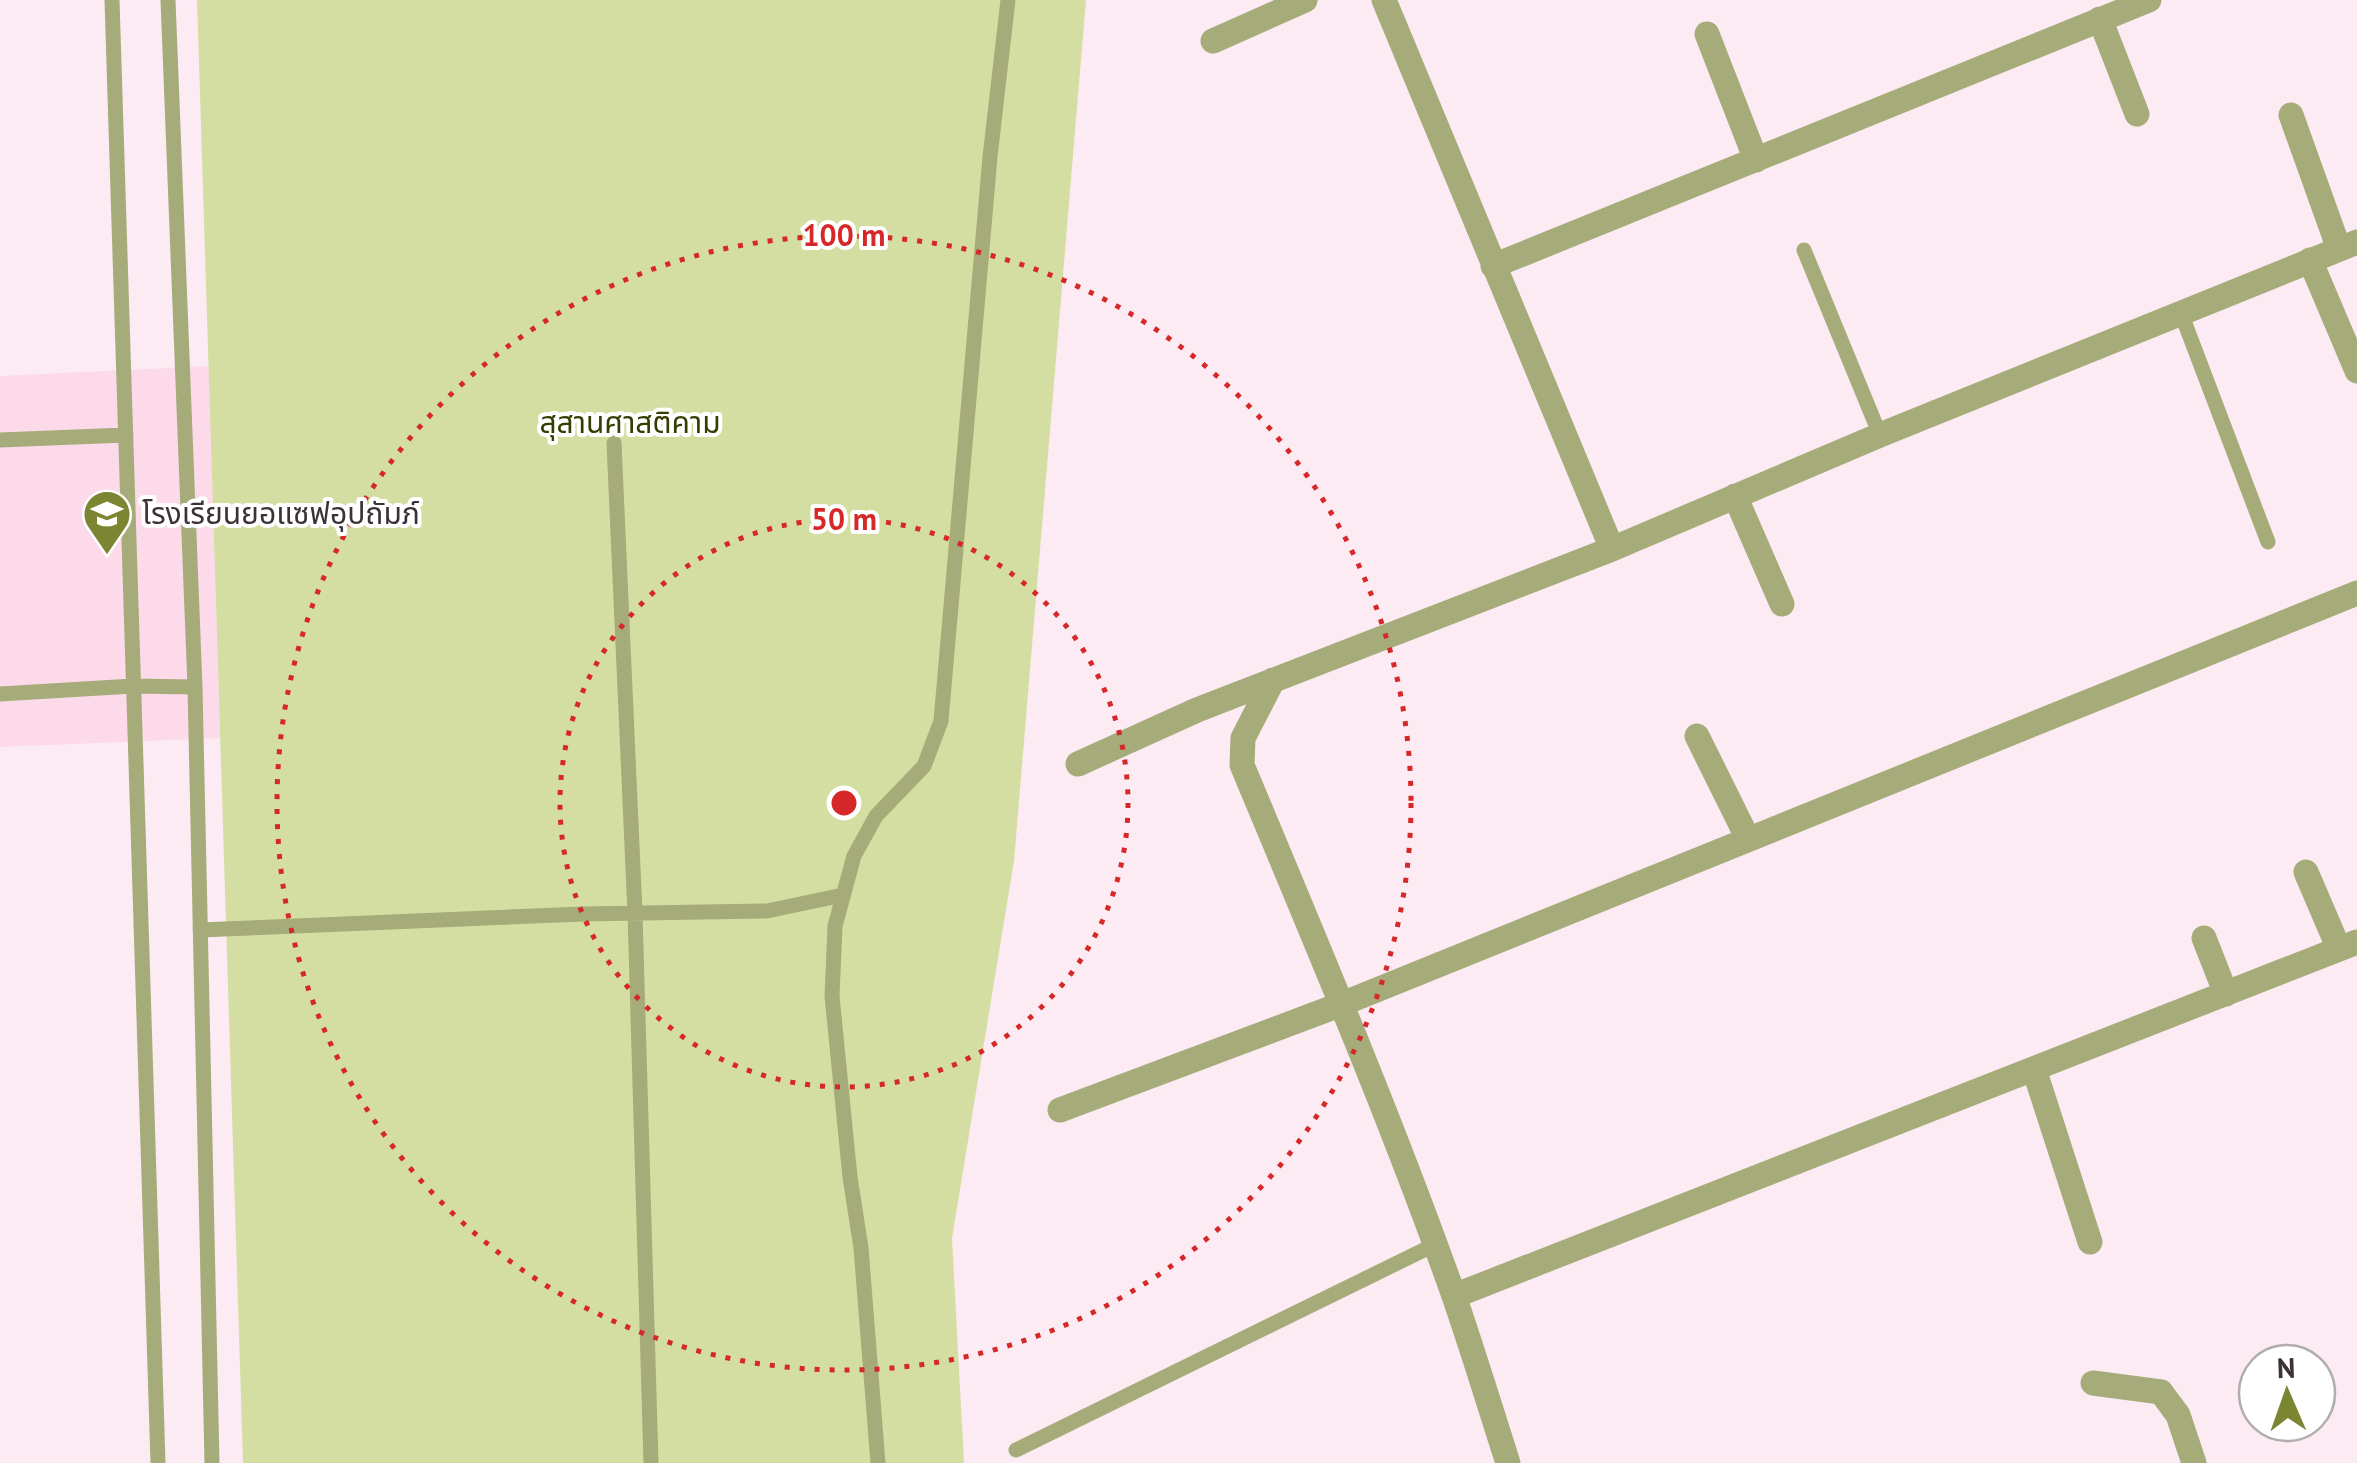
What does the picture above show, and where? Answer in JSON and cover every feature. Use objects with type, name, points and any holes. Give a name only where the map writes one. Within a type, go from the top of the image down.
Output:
[{"type":"street","points":[[1213,41],[1305,0]]},
{"type":"street","points":[[1384,0],[1612,549]]},
{"type":"street","points":[[1493,266],[2107,11],[2149,0]]},
{"type":"street","points":[[2107,11],[2137,114]]},
{"type":"street","points":[[1707,34],[1756,160]]},
{"type":"street","points":[[1078,764],[1197,710],[1612,549],[1880,435],[2348,246],[2291,114]]},
{"type":"street","points":[[2310,260],[2357,371]]},
{"type":"street","points":[[1735,496],[1782,604]]},
{"type":"street","points":[[1060,1110],[1342,1004],[2357,593]]},
{"type":"street","points":[[1273,680],[1243,738],[1242,765],[1342,1004],[1454,1296],[1508,1463]]},
{"type":"street","points":[[1698,736],[1748,840]]},
{"type":"street","points":[[1454,1296],[2348,946],[2306,872]]},
{"type":"street","points":[[2204,938],[2226,994]]},
{"type":"street","points":[[2034,1069],[2090,1242]]},
{"type":"street","points":[[2093,1383],[2160,1392],[2178,1415],[2194,1463]]},
{"type":"lane","points":[[112,0],[158,1463]]},
{"type":"lane","points":[[168,0],[194,687],[212,1463]]},
{"type":"lane","points":[[878,1463],[861,1248],[832,996],[835,926],[854,856],[876,816],[924,766],[941,721],[990,158],[1008,0]]},
{"type":"lane","points":[[1804,250],[1880,435]]},
{"type":"lane","points":[[2181,313],[2268,542]]},
{"type":"lane","points":[[0,440],[126,435]]},
{"type":"lane","points":[[614,442],[635,913],[651,1463]]},
{"type":"lane","points":[[0,694],[133,686],[194,687]]},
{"type":"lane","points":[[200,930],[766,911],[844,895]]},
{"type":"lane","points":[[1016,1450],[1434,1245]]},
{"type":"shaded area","name":"โรงเรียนยอแซฟอุปถัมภ์","points":[[209,366],[220,738],[0,747],[0,376]]},
{"type":"green space","name":"สุสานศาสติคาม","points":[[197,0],[1086,0],[1014,861],[952,1238],[964,1463],[243,1463]]},
{"type":"place","name":"โรงเรียนยอแซฟอุปถัมภ์","points":[[107,556]]}]
